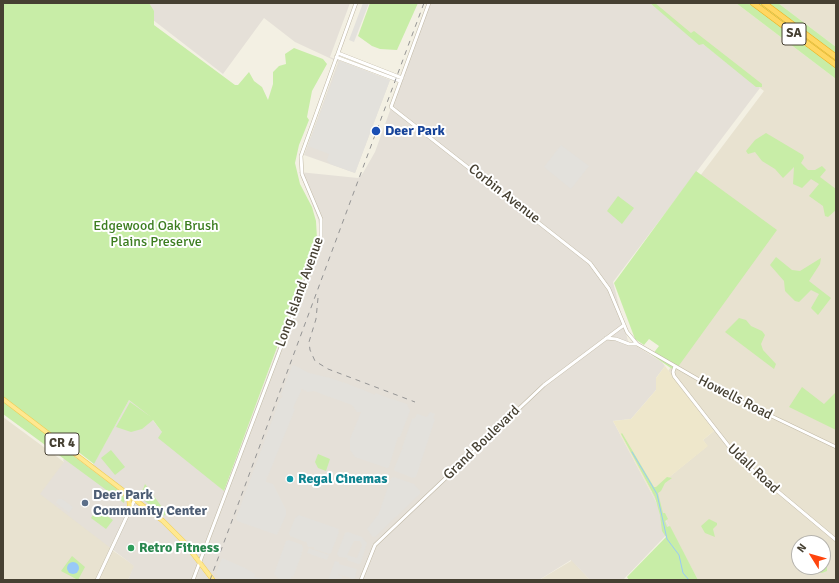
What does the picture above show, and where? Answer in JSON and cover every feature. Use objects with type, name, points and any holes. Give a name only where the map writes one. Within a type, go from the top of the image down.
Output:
[{"type":"highway","name":"SA","points":[[753,3],[836,66]]},
{"type":"highway","name":"SA","points":[[764,3],[836,57]]},
{"type":"main road","name":"CR 4","points":[[3,399],[135,499],[175,532],[213,580]]},
{"type":"main road","points":[[122,489],[129,499],[130,510]]},
{"type":"street","name":"Long Island Avenue","points":[[193,580],[321,241],[321,219],[302,174],[301,156],[356,3]]},
{"type":"street","points":[[401,80],[429,3]]},
{"type":"street","points":[[338,53],[401,80]]},
{"type":"street","points":[[336,57],[401,80]]},
{"type":"street","name":"Corbin Avenue","points":[[401,80],[391,107],[574,248],[590,262],[609,289],[624,325],[637,344]]},
{"type":"street","name":"Grand Boulevard","points":[[361,580],[375,545],[518,408],[560,372],[624,325]]},
{"type":"street","points":[[606,338],[616,339],[629,344],[637,344]]},
{"type":"street","name":"Howells Road","points":[[637,344],[715,388],[836,448]]},
{"type":"street","name":"Udall Road","points":[[675,366],[673,372],[674,376],[738,458],[836,540]]},
{"type":"street","points":[[97,580],[135,499]]},
{"type":"shaded area","points":[[131,3],[350,3],[330,57],[390,80],[355,173],[304,155],[338,62],[295,42],[264,18],[223,74]]},
{"type":"shaded area","points":[[363,3],[369,3],[354,42],[349,40]]},
{"type":"shaded area","points":[[429,3],[650,3],[760,88],[613,282],[628,341],[662,362],[665,366],[656,378],[656,390],[631,419],[613,421],[671,530],[623,580],[590,580],[571,560],[539,580],[128,580],[134,566],[40,494],[72,449],[93,465],[129,400],[148,414],[162,432],[224,491],[318,240],[320,230],[318,219],[299,172],[358,178],[363,173],[375,152]]},
{"type":"shaded area","points":[[650,3],[736,3],[836,79],[836,580],[698,580],[651,492],[707,446],[703,440],[714,431],[668,371],[772,231],[700,176],[764,91]]},
{"type":"shaded area","points":[[778,3],[836,3],[836,47]]},
{"type":"shaded area","points":[[340,61],[390,80],[355,173],[330,164],[327,160],[329,154],[308,146]]},
{"type":"shaded area","points":[[561,145],[589,166],[571,189],[544,167]]},
{"type":"shaded area","points":[[294,365],[309,373],[342,382],[342,384],[343,382],[375,395],[375,393],[391,400],[392,399],[407,404],[410,411],[400,437],[398,437],[389,467],[387,468],[355,457],[350,450],[350,439],[361,412],[357,412],[352,405],[330,396],[329,397],[314,391],[307,392],[301,388],[293,408],[295,409],[268,476],[265,477],[267,477],[266,482],[273,484],[286,510],[286,515],[277,535],[237,521],[236,518],[280,399],[283,396],[281,395],[292,366]]},
{"type":"shaded area","points":[[665,366],[714,431],[703,440],[708,446],[651,492],[613,421],[631,419],[656,390],[656,378]]},
{"type":"shaded area","points":[[430,412],[435,414],[433,418],[435,419],[416,477],[413,478],[395,471],[394,469],[402,449],[404,449],[402,448],[412,419],[415,418],[417,414],[427,417]]},
{"type":"shaded area","points":[[3,417],[64,462],[112,550],[135,566],[128,580],[3,580]]},
{"type":"shaded area","points":[[394,477],[414,484],[420,491],[420,494],[375,537],[372,536],[367,529],[378,516],[391,478]]},
{"type":"shaded area","points":[[58,499],[62,499],[73,507],[69,513],[56,503]]},
{"type":"shaded area","points":[[299,515],[339,529],[331,553],[329,554],[314,549],[314,547],[308,547],[306,541],[305,542],[290,536],[289,533],[295,518]]},
{"type":"shaded area","points":[[348,532],[362,537],[367,543],[361,563],[358,564],[347,560],[348,558],[339,557],[337,554],[345,533]],"holes":[[[354,541],[360,541],[362,545],[357,558],[347,555]]]},
{"type":"shaded area","points":[[289,540],[302,545],[302,552],[300,552],[302,553],[293,577],[291,576],[291,580],[280,580],[274,574],[286,541]]},
{"type":"shaded area","points":[[309,548],[329,555],[327,560],[307,553]]},
{"type":"shaded area","points":[[222,558],[245,568],[255,574],[254,577],[262,578],[262,580],[220,580],[216,573]]},
{"type":"shaded area","points":[[571,559],[590,580],[539,580],[571,561]]},
{"type":"shaded area","points":[[335,561],[339,562],[339,564],[357,569],[355,578],[353,579],[339,573],[338,575],[342,576],[341,579],[337,578],[336,580],[328,580]]},
{"type":"green space","name":"Edgewood Oak Brush Plains Preserve","points":[[3,3],[149,3],[154,11],[154,25],[235,85],[238,85],[249,72],[254,81],[262,87],[268,100],[273,84],[273,72],[279,66],[286,64],[285,54],[294,48],[323,59],[327,64],[312,91],[307,117],[309,120],[299,145],[295,163],[300,184],[312,207],[316,221],[317,239],[224,491],[158,438],[162,432],[153,420],[142,429],[131,432],[116,427],[130,402],[151,417],[129,400],[94,464],[72,447],[68,452],[116,488],[125,499],[124,503],[3,414]]},
{"type":"green space","points":[[370,3],[418,3],[397,50],[380,49],[372,46],[358,36]]},
{"type":"green space","points":[[650,3],[655,3],[691,33],[694,31],[762,84],[762,87],[756,87],[703,44],[699,45]]},
{"type":"green space","points":[[736,3],[750,3],[836,67],[836,79]]},
{"type":"green space","points":[[755,3],[761,3],[836,59],[836,64]]},
{"type":"green space","points":[[766,3],[778,3],[836,47],[836,54]]},
{"type":"green space","points":[[766,133],[803,155],[804,158],[801,163],[808,170],[815,170],[822,166],[826,170],[820,177],[836,189],[836,210],[828,217],[825,216],[823,206],[809,196],[819,184],[811,179],[802,188],[793,184],[794,167],[783,178],[775,169],[762,161],[755,152],[748,154],[746,151],[755,140]]},
{"type":"green space","points":[[696,171],[777,230],[675,371],[652,355],[659,346],[649,339],[644,345],[635,339],[614,283]]},
{"type":"green space","points":[[618,196],[634,208],[622,224],[607,211]]},
{"type":"green space","points":[[776,257],[792,270],[800,271],[821,258],[820,264],[809,281],[831,298],[818,315],[811,308],[819,294],[811,290],[799,302],[795,301],[785,291],[784,281],[770,265]]},
{"type":"green space","points":[[739,318],[746,320],[751,326],[762,331],[765,335],[761,344],[763,350],[776,364],[774,369],[725,332]]},
{"type":"green space","points":[[802,387],[824,404],[836,392],[836,430],[789,407]]},
{"type":"green space","points":[[622,433],[654,487],[656,487],[667,477],[672,478],[665,483],[661,491],[658,493],[663,513],[665,513],[668,519],[665,521],[667,527],[670,526],[698,580],[629,580],[627,577],[666,537],[662,531],[660,515],[655,497],[621,434]]},
{"type":"green space","points":[[111,450],[125,467],[115,475],[101,458]]},
{"type":"green space","points":[[318,454],[330,459],[326,471],[318,468],[315,462]]},
{"type":"green space","points":[[145,484],[167,514],[163,516],[140,497]]},
{"type":"green space","points":[[97,509],[113,520],[106,529],[91,518]]},
{"type":"green space","points":[[709,519],[717,523],[713,529],[715,537],[705,533],[701,526]]},
{"type":"green space","points":[[72,556],[85,567],[78,580],[61,571]]},
{"type":"water","points":[[75,562],[78,563],[78,573],[71,574],[68,573],[67,566],[68,563]]},
{"type":"waterway","points":[[632,452],[657,494],[667,539],[679,555],[683,573],[689,580]]},
{"type":"railway","points":[[210,580],[424,3]]},
{"type":"railway","points":[[318,298],[316,319],[309,342],[310,350],[315,361],[328,369],[415,402]]},
{"type":"place","name":"Deer Park","points":[[376,131]]},
{"type":"place","name":"Regal Cinemas","points":[[290,479]]},
{"type":"place","name":"Deer Park Community Center","points":[[85,503]]},
{"type":"place","name":"Retro Fitness","points":[[131,548]]}]
